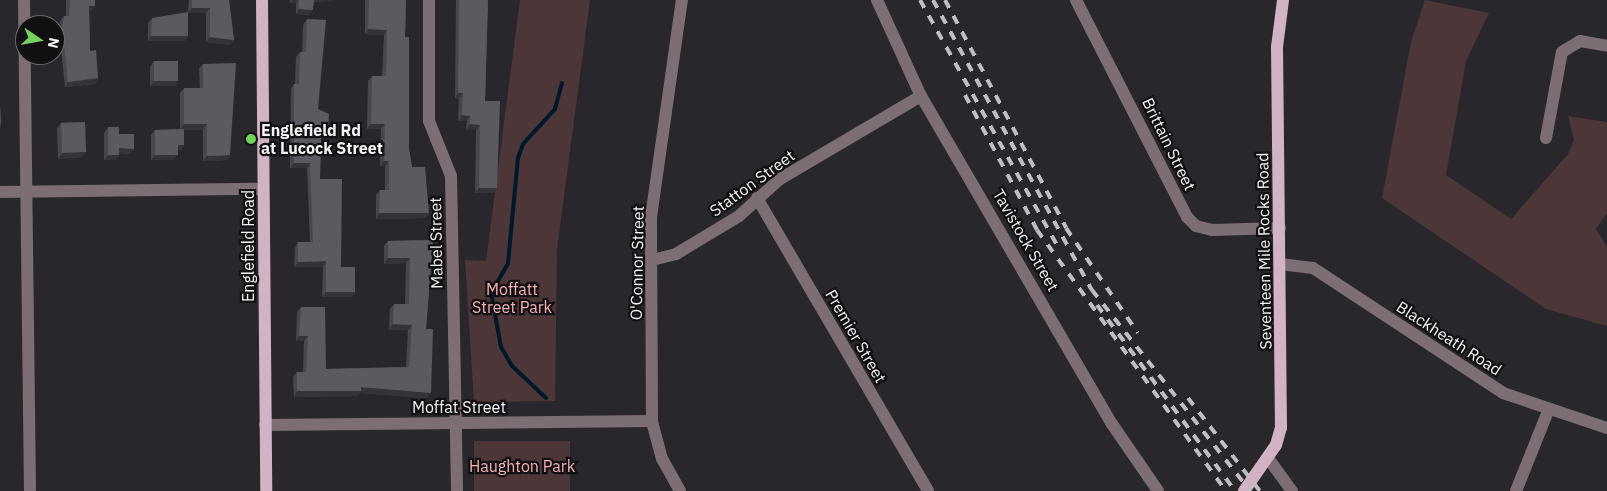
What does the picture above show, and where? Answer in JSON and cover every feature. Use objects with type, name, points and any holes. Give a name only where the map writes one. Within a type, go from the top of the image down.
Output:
[{"type":"main road","name":"Englefield Road","points":[[262,0],[266,491]]},
{"type":"main road","name":"Seventeen Mile Rocks Road","points":[[1244,491],[1276,445],[1282,413],[1277,48],[1283,0]]},
{"type":"street","points":[[24,0],[30,491]]},
{"type":"street","name":"Mabel Street","points":[[428,0],[429,121],[451,176],[457,491]]},
{"type":"street","name":"O'Connor Street","points":[[680,491],[662,459],[652,421],[651,217],[682,0]]},
{"type":"street","name":"Tavistock Street","points":[[877,0],[921,96],[1112,424],[1158,491]]},
{"type":"street","name":"Brittain Street","points":[[1076,0],[1188,217],[1196,226],[1212,230],[1280,228]]},
{"type":"street","points":[[1546,138],[1562,52],[1580,41],[1607,46]]},
{"type":"street","name":"Statton Street","points":[[652,260],[676,254],[740,216],[757,198],[780,179],[921,96]]},
{"type":"street","points":[[0,192],[263,189]]},
{"type":"street","name":"Premier Street","points":[[757,198],[928,491]]},
{"type":"street","name":"Blackheath Road","points":[[1280,264],[1313,268],[1480,380],[1548,409],[1607,428]]},
{"type":"street","points":[[1516,491],[1548,409]]},
{"type":"street","name":"Moffat Street","points":[[265,425],[652,421]]},
{"type":"street","points":[[1266,462],[1292,491]]},
{"type":"green space","name":"Moffatt Street Park","points":[[520,0],[590,0],[557,249],[555,401],[474,402],[465,260],[486,261]]},
{"type":"green space","points":[[1425,0],[1489,13],[1466,61],[1446,175],[1511,219],[1568,154],[1574,140],[1568,116],[1607,122],[1607,213],[1596,229],[1607,247],[1607,326],[1546,309],[1382,198],[1411,42]]},
{"type":"green space","name":"Haughton Park","points":[[474,441],[570,441],[570,491],[474,491]]},
{"type":"building","points":[[70,0],[95,0],[95,6],[89,6],[90,51],[96,50],[98,78],[68,82],[65,53],[65,16],[69,16]]},
{"type":"building","points":[[192,0],[229,0],[234,40],[210,37],[210,8],[192,8]]},
{"type":"building","points":[[299,0],[314,0],[313,10],[299,9]]},
{"type":"building","points":[[369,0],[406,0],[405,37],[409,37],[409,149],[412,167],[425,167],[429,213],[379,213],[380,190],[389,190],[389,161],[384,161],[385,124],[371,124],[372,76],[386,76],[387,30],[368,29]]},
{"type":"building","points":[[459,0],[488,0],[485,101],[500,101],[497,188],[479,188],[480,125],[470,124],[470,116],[462,115],[463,93],[458,93]]},
{"type":"building","points":[[188,12],[188,36],[151,36],[152,18]]},
{"type":"building","points":[[307,19],[326,20],[318,109],[329,114],[328,129],[321,129],[320,179],[342,179],[341,267],[355,267],[355,292],[326,292],[326,261],[298,262],[298,242],[313,242],[310,163],[294,163],[294,84],[299,84],[300,52],[306,52]]},
{"type":"building","points":[[154,61],[178,61],[178,81],[154,81]]},
{"type":"building","points":[[236,63],[230,155],[207,156],[207,124],[184,124],[184,88],[203,88],[203,64]]},
{"type":"building","points":[[85,122],[86,152],[62,153],[61,123]]},
{"type":"building","points":[[108,127],[119,127],[119,134],[134,134],[134,149],[119,148],[119,155],[108,155]]},
{"type":"building","points":[[184,129],[184,145],[178,145],[178,155],[155,155],[155,130]]},
{"type":"building","points":[[433,240],[426,329],[433,329],[431,393],[361,387],[361,391],[297,391],[297,372],[306,372],[308,336],[299,336],[301,307],[325,307],[326,369],[409,367],[412,325],[393,324],[394,304],[409,304],[410,258],[388,258],[388,241]]},
{"type":"waterway","points":[[546,398],[512,366],[501,347],[491,293],[508,263],[518,158],[523,144],[555,109],[562,83]]},
{"type":"railway","points":[[920,0],[1058,247]]},
{"type":"railway","points":[[933,0],[1092,290],[1250,491]]},
{"type":"railway","points":[[945,0],[1066,228],[1138,333]]},
{"type":"railway","points":[[965,95],[1037,230],[1226,491]]},
{"type":"railway","points":[[1097,305],[1235,491]]},
{"type":"railway","points":[[1188,398],[1260,491]]},
{"type":"place","name":"Englefield Rd at Lucock Street","points":[[251,139]]}]
